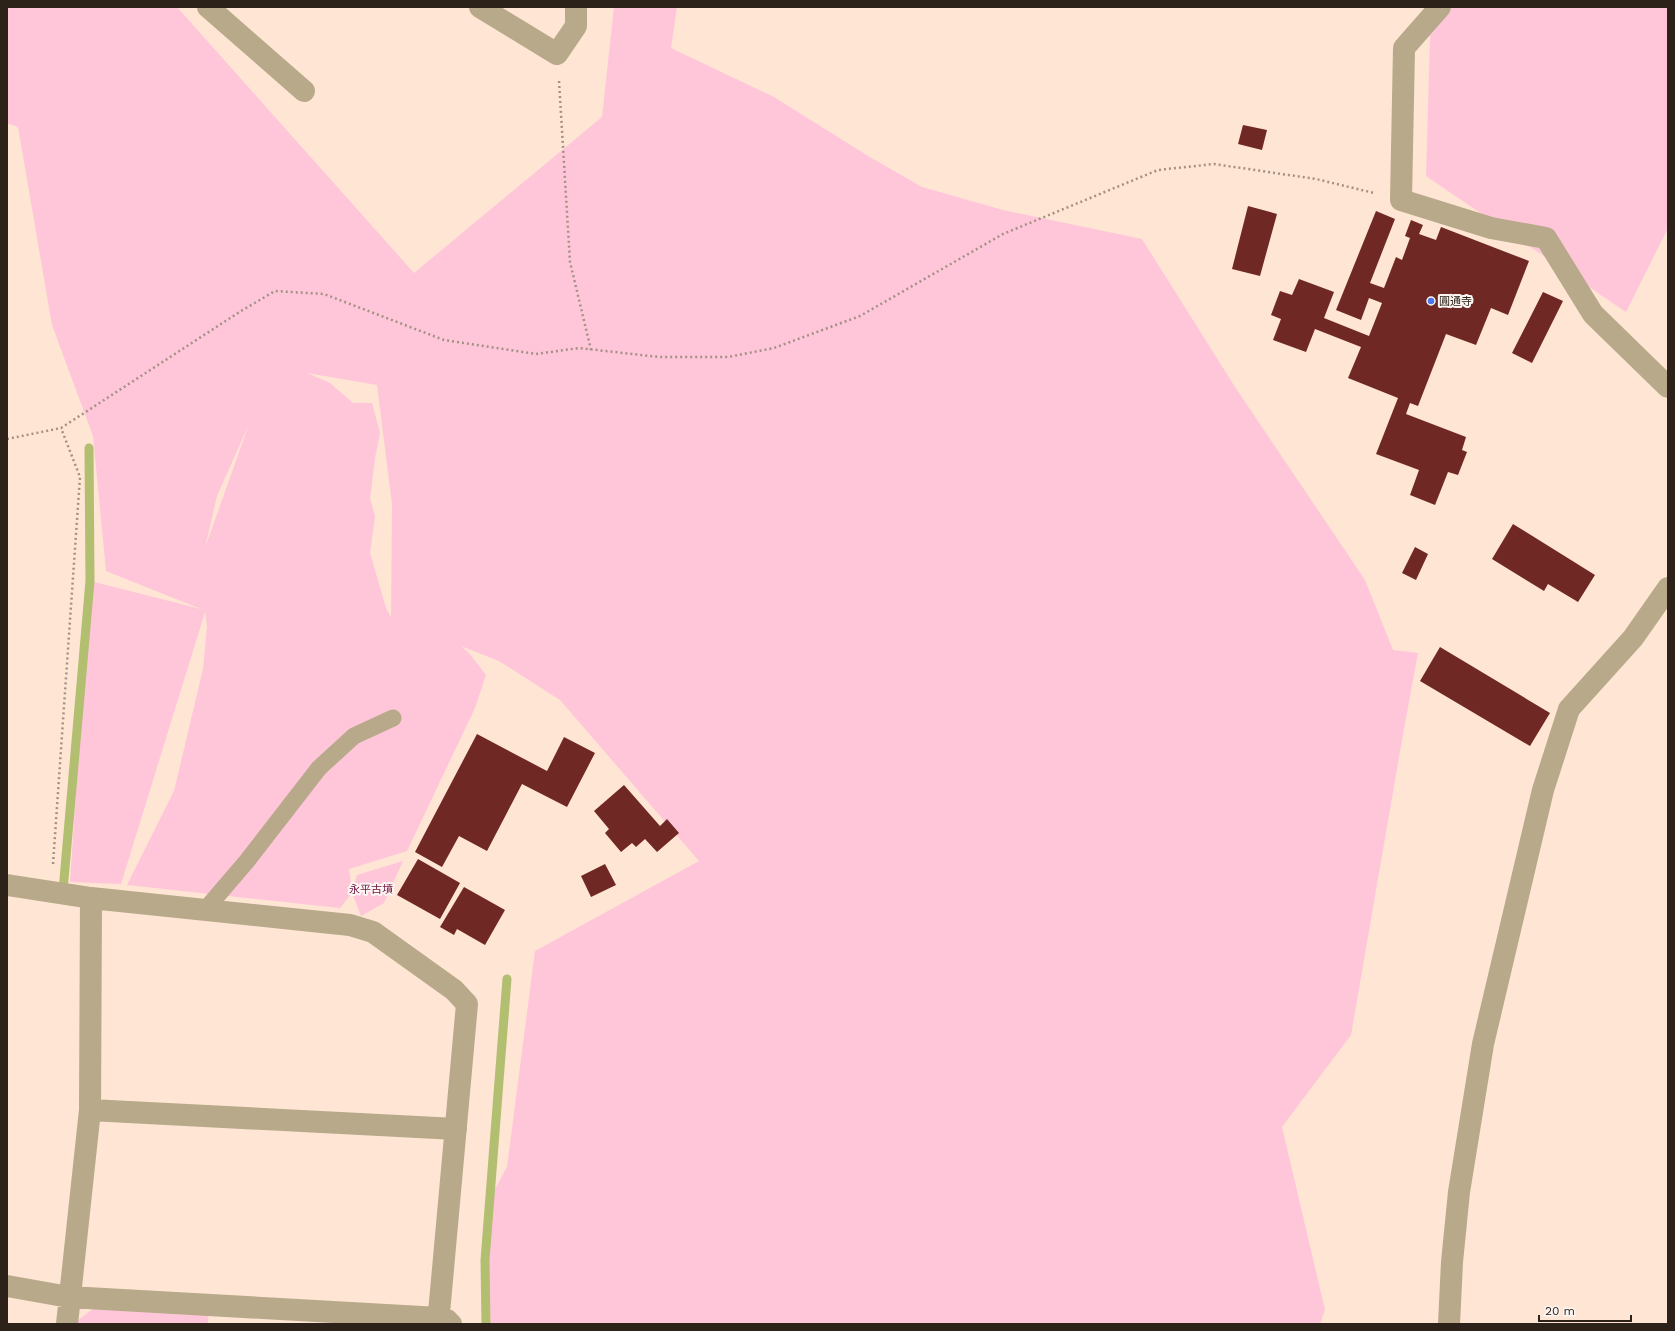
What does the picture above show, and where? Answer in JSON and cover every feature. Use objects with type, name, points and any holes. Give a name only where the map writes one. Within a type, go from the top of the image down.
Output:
[{"type":"street","points":[[208,7],[304,91]]},
{"type":"street","points":[[480,7],[557,54],[576,26],[576,7]]},
{"type":"street","points":[[1440,7],[1404,48],[1400,200],[1491,228],[1546,238],[1594,314],[1668,387]]},
{"type":"street","points":[[1449,1324],[1452,1262],[1459,1192],[1483,1044],[1543,790],[1569,709],[1633,638],[1668,588]]},
{"type":"street","points":[[7,885],[91,898],[350,925],[373,932],[454,990],[467,1004],[456,1129],[443,1322],[69,1298],[7,1286]]},
{"type":"street","points":[[67,1324],[90,1110],[91,898]]},
{"type":"street","points":[[90,1110],[456,1129]]},
{"type":"lane","points":[[205,910],[247,861],[319,768],[354,736],[393,718]]},
{"type":"path","points":[[557,54],[570,262],[591,350]]},
{"type":"path","points":[[7,439],[61,428],[275,291],[324,294],[444,340],[536,354],[579,348],[659,357],[728,357],[774,348],[860,316],[1003,234],[1158,170],[1214,164],[1316,179],[1400,200]]},
{"type":"path","points":[[52,891],[80,477],[61,428]]},
{"type":"green space","name":"永平古墳","points":[[7,7],[177,7],[414,273],[602,117],[614,7],[677,7],[671,48],[774,97],[868,156],[922,187],[1003,210],[1142,239],[1235,387],[1365,580],[1393,650],[1418,653],[1351,1035],[1282,1127],[1325,1310],[1320,1324],[486,1324],[485,1260],[490,1198],[507,1167],[535,951],[699,861],[560,700],[499,661],[461,646],[469,653],[486,675],[475,708],[407,851],[349,869],[352,892],[357,875],[403,861],[384,903],[361,916],[352,893],[340,908],[127,885],[174,791],[203,669],[207,627],[205,612],[121,884],[70,882],[90,581],[201,609],[106,571],[93,436],[52,325],[18,127],[7,123]],"holes":[[[307,373],[377,385],[392,504],[391,617],[386,608],[370,553],[375,516],[370,499],[380,433],[372,403],[353,403],[330,383]],[[249,424],[205,548],[217,496]]]},
{"type":"green space","points":[[1431,7],[1668,7],[1668,228],[1626,312],[1426,176]]},
{"type":"green space","points":[[98,1305],[209,1308],[208,1324],[78,1324],[77,1321]]},
{"type":"building","points":[[1243,125],[1267,130],[1262,150],[1238,144]]},
{"type":"building","points":[[1248,206],[1277,214],[1260,276],[1232,269]]},
{"type":"building","points":[[1376,211],[1395,219],[1370,283],[1384,288],[1396,257],[1402,260],[1410,238],[1405,236],[1411,220],[1423,225],[1419,234],[1436,240],[1441,227],[1529,261],[1508,315],[1491,308],[1476,345],[1446,334],[1418,406],[1410,403],[1406,414],[1466,437],[1462,450],[1467,452],[1458,475],[1448,472],[1435,505],[1410,495],[1419,470],[1376,454],[1398,398],[1348,378],[1361,347],[1315,329],[1306,352],[1273,340],[1281,319],[1271,315],[1280,291],[1292,295],[1299,279],[1334,292],[1324,318],[1369,336],[1382,303],[1369,298],[1361,320],[1336,310]]},
{"type":"building","points":[[1543,292],[1563,301],[1532,363],[1512,353]]},
{"type":"building","points":[[1513,524],[1595,575],[1578,602],[1548,584],[1544,591],[1492,559]]},
{"type":"building","points":[[1415,547],[1428,554],[1416,580],[1402,573]]},
{"type":"building","points":[[1440,647],[1550,713],[1530,746],[1420,681]]},
{"type":"building","points":[[477,734],[547,771],[564,737],[595,753],[567,807],[522,784],[487,851],[459,836],[442,867],[415,852]]},
{"type":"building","points":[[624,785],[660,826],[667,819],[679,833],[657,852],[645,839],[636,847],[632,843],[621,852],[605,833],[609,829],[594,811]]},
{"type":"building","points":[[418,859],[460,883],[440,919],[397,895]]},
{"type":"building","points":[[605,864],[616,885],[591,897],[581,876]]},
{"type":"building","points":[[464,887],[505,910],[485,945],[457,929],[454,935],[440,927]]},
{"type":"waterway","points":[[63,891],[90,581],[89,448]]},
{"type":"waterway","points":[[486,1324],[485,1260],[507,979]]},
{"type":"place","name":"圓通寺","points":[[1431,301]]}]
